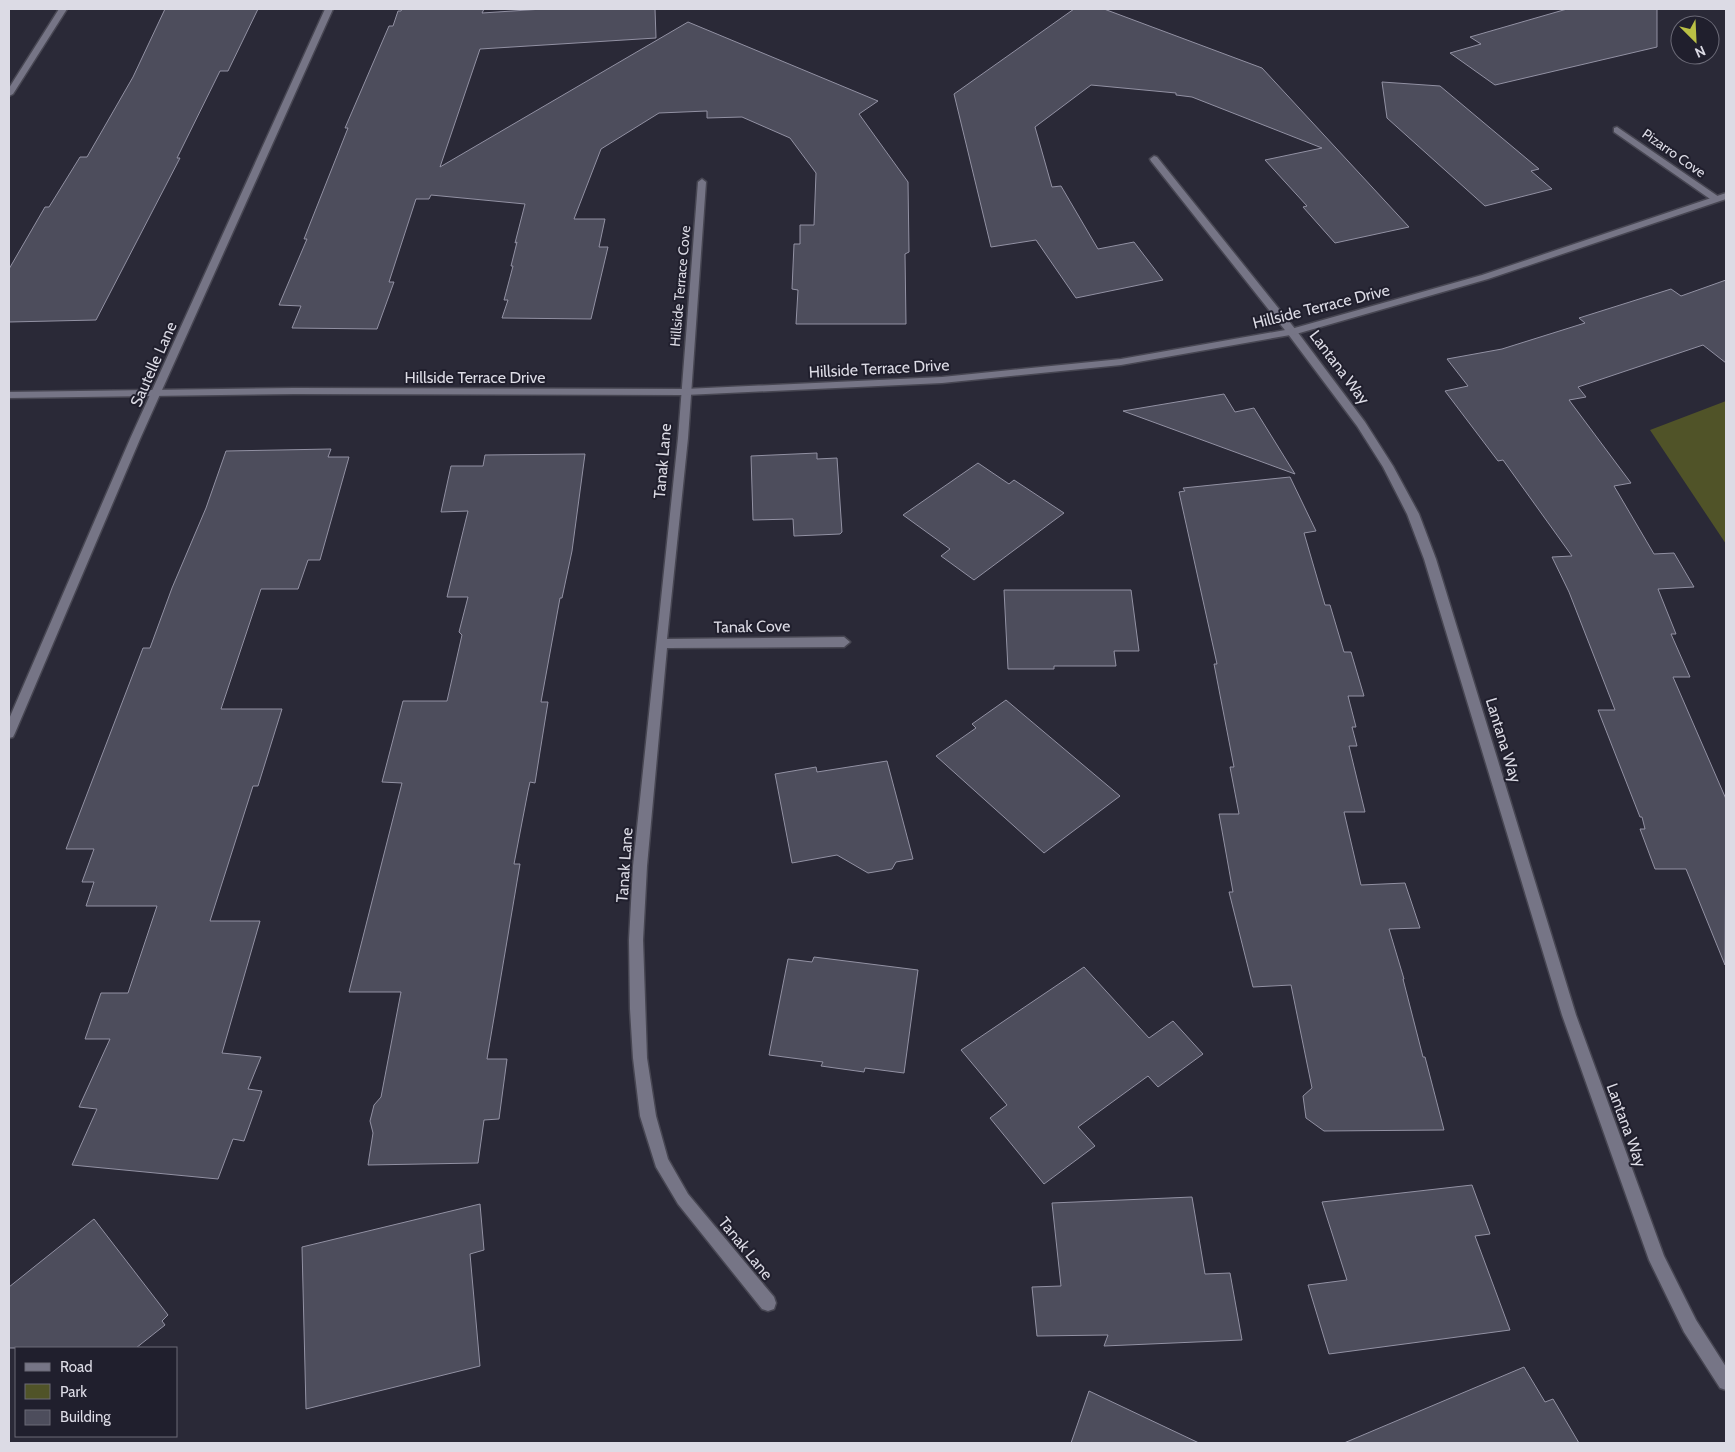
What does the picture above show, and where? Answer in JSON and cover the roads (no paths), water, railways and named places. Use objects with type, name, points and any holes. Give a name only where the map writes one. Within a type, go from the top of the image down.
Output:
[{"type":"street","points":[[9,94],[63,9]]},
{"type":"street","name":"Sautelle Lane","points":[[9,733],[156,392],[329,9]]},
{"type":"street","name":"Pizarro Cove","points":[[1617,130],[1716,199]]},
{"type":"street","name":"Lantana Way","points":[[1154,159],[1292,332],[1361,424],[1388,466],[1413,514],[1430,559],[1464,668],[1572,1024],[1657,1260],[1690,1326],[1726,1382]]},
{"type":"street","name":"Hillside Terrace Cove","points":[[685,392],[702,182]]},
{"type":"street","name":"Hillside Terrace Drive","points":[[9,395],[156,392],[685,392],[942,380],[1121,362],[1292,332],[1485,277],[1726,196]]},
{"type":"street","name":"Tanak Lane","points":[[685,392],[683,438],[640,866],[636,940],[640,1048],[648,1116],[661,1162],[683,1199],[768,1303]]},
{"type":"street","name":"Tanak Cove","points":[[661,644],[844,642]]}]
